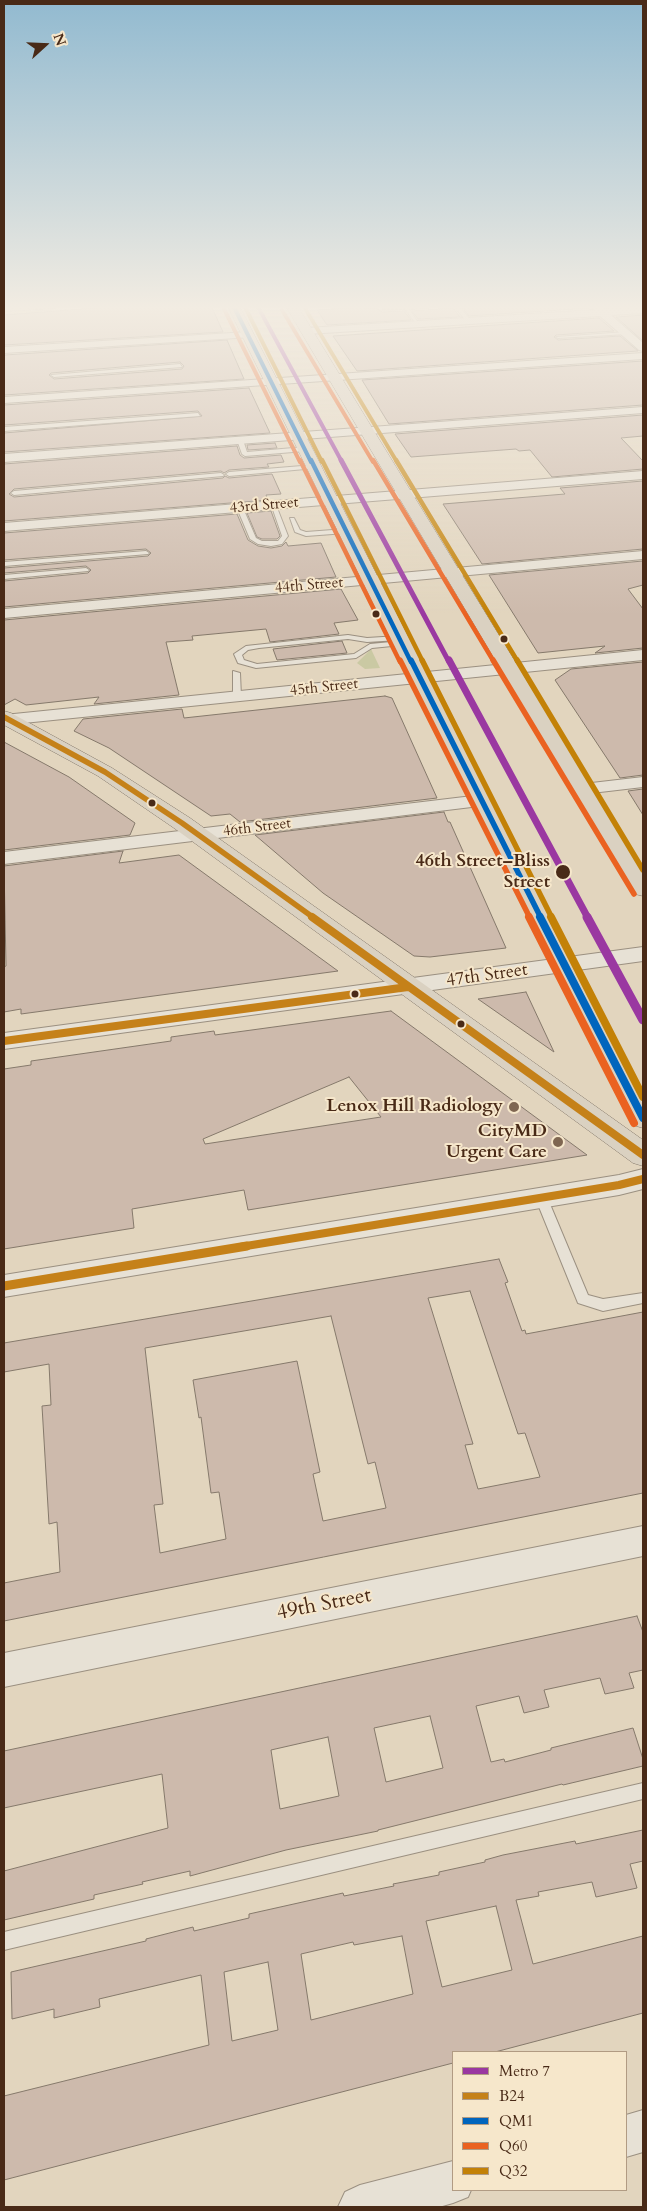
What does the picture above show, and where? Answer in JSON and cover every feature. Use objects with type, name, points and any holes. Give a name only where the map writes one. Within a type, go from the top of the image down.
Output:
[{"type":"main road","points":[[285,408],[481,801],[643,1118]]},
{"type":"main road","points":[[353,408],[643,889]]},
{"type":"main road","points":[[5,719],[105,772],[199,835],[643,1155]]},
{"type":"street","points":[[4,458],[240,440],[302,442],[366,431],[643,410]]},
{"type":"street","name":"43rd Street","points":[[4,528],[643,475]]},
{"type":"street","name":"44th Street","points":[[4,614],[643,555]]},
{"type":"street","name":"45th Street","points":[[5,719],[643,655]]},
{"type":"street","points":[[583,789],[643,782]]},
{"type":"street","name":"46th Street","points":[[4,858],[481,801]]},
{"type":"street","name":"47th Street","points":[[4,1041],[643,954]]},
{"type":"street","points":[[4,1286],[619,1185],[643,1179]]},
{"type":"street","name":"49th Street","points":[[4,1670],[643,1541]]},
{"type":"street","points":[[627,2136],[643,2131]]},
{"type":"street","points":[[360,2207],[452,2182]]},
{"type":"lane","points":[[4,429],[198,415]]},
{"type":"lane","points":[[229,474],[314,467]]},
{"type":"lane","points":[[14,493],[221,475]]},
{"type":"lane","points":[[240,508],[253,539],[260,544],[271,544],[283,541],[285,536],[273,505]]},
{"type":"lane","points":[[292,518],[297,531],[306,534],[346,531]]},
{"type":"lane","points":[[4,564],[146,553]]},
{"type":"lane","points":[[4,577],[86,570]]},
{"type":"lane","points":[[348,637],[367,640],[401,640],[370,646],[356,656],[256,666],[241,661],[238,654],[246,648],[348,637]]},
{"type":"lane","points":[[236,673],[237,697]]},
{"type":"lane","points":[[541,1197],[583,1299],[604,1305],[643,1298]]},
{"type":"lane","points":[[4,1941],[643,1791]]},
{"type":"green space","points":[[371,649],[380,668],[365,669],[357,663]]},
{"type":"building","points":[[4,408],[258,408],[270,433],[4,452],[4,433],[202,416],[198,411],[4,425]]},
{"type":"building","points":[[379,408],[600,408],[389,424]]},
{"type":"building","points":[[643,415],[643,436],[621,438],[643,461],[643,469],[552,477],[530,450],[519,451],[516,449],[411,457],[395,434]]},
{"type":"building","points":[[275,443],[277,448],[248,450],[247,445]]},
{"type":"building","points":[[237,446],[240,455],[244,458],[281,455],[284,462],[267,464],[269,467],[229,470],[224,473],[221,471],[14,489],[9,494],[14,497],[223,478],[225,476],[229,478],[272,474],[281,494],[266,495],[268,500],[4,521],[4,464]]},
{"type":"building","points":[[643,481],[643,549],[482,564],[443,504],[565,494],[560,488]]},
{"type":"building","points":[[271,511],[280,536],[277,539],[257,537],[247,513]]},
{"type":"building","points":[[237,514],[248,540],[258,546],[271,548],[282,546],[286,542],[288,546],[321,543],[336,577],[4,607],[4,581],[88,573],[91,570],[86,566],[4,573],[4,568],[148,556],[151,553],[146,549],[4,560],[4,533]]},
{"type":"building","points":[[643,561],[643,585],[628,589],[643,609],[643,648],[595,653],[605,646],[538,653],[489,575]]},
{"type":"building","points":[[341,589],[358,620],[334,623],[339,634],[270,642],[266,629],[192,636],[193,640],[166,642],[179,695],[94,704],[99,697],[26,705],[15,699],[4,705],[4,620]]},
{"type":"building","points":[[342,641],[347,653],[277,660],[273,649]]},
{"type":"building","points":[[643,662],[643,775],[620,778],[555,680],[571,669]]},
{"type":"building","points":[[385,696],[392,698],[437,798],[240,822],[230,814],[211,816],[109,748],[74,731],[83,719],[182,709],[184,718]]},
{"type":"building","points":[[4,742],[69,777],[135,823],[130,835],[4,850]]},
{"type":"building","points":[[643,789],[643,815],[628,791]]},
{"type":"building","points":[[444,812],[506,948],[430,957],[414,956],[323,893],[255,835]]},
{"type":"building","points":[[123,851],[119,863],[179,855],[338,971],[21,1014],[21,1009],[4,1012],[4,967],[6,966],[4,866]]},
{"type":"building","points":[[526,992],[554,1052],[478,999]]},
{"type":"building","points":[[391,1011],[587,1155],[248,1210],[244,1190],[132,1209],[134,1228],[4,1249],[4,1069],[31,1065],[31,1061],[171,1041],[171,1037],[214,1031],[215,1035]],"holes":[[[349,1077],[381,1117],[205,1144],[203,1139]]]},
{"type":"building","points":[[499,1259],[508,1282],[505,1283],[522,1331],[525,1330],[526,1334],[643,1312],[643,1493],[4,1621],[4,1583],[60,1572],[57,1522],[49,1524],[42,1406],[51,1405],[49,1364],[4,1372],[4,1343]],"holes":[[[470,1291],[518,1434],[525,1433],[540,1477],[478,1489],[465,1445],[473,1444],[428,1298]],[[331,1316],[368,1464],[375,1462],[386,1508],[323,1521],[313,1474],[320,1472],[297,1361],[193,1380],[199,1418],[201,1417],[211,1493],[219,1492],[226,1539],[160,1553],[154,1505],[163,1504],[145,1348]]]},
{"type":"building","points":[[637,1616],[643,1632],[643,1670],[629,1673],[634,1688],[605,1694],[600,1678],[544,1690],[549,1707],[524,1713],[519,1696],[476,1706],[491,1762],[504,1759],[505,1762],[551,1750],[551,1748],[633,1728],[643,1759],[643,1766],[562,1784],[378,1831],[286,1850],[190,1876],[190,1871],[142,1882],[143,1884],[94,1895],[94,1899],[4,1920],[4,1871],[168,1828],[162,1774],[4,1808],[4,1751]],"holes":[[[430,1716],[443,1768],[386,1782],[374,1728]],[[328,1737],[339,1796],[280,1809],[271,1750]]]},
{"type":"building","points":[[643,1830],[643,1861],[630,1864],[637,1888],[596,1897],[592,1882],[538,1892],[539,1896],[516,1900],[533,1964],[643,1936],[643,2013],[499,2051],[452,2051],[452,2063],[4,2180],[4,2096],[209,2045],[201,1975],[99,1999],[100,2007],[54,2018],[54,2009],[12,2019],[11,1972],[146,1941],[146,1939],[193,1927],[194,1931],[249,1918],[249,1914],[343,1893],[344,1896],[394,1886],[393,1884],[439,1875],[439,1872],[485,1862],[485,1860],[503,1855],[575,1841],[576,1844]],"holes":[[[496,1906],[512,1970],[442,1987],[426,1921]],[[402,1936],[413,1994],[311,2020],[301,1954],[353,1942],[354,1945]],[[268,1962],[278,2030],[232,2041],[224,1972]]]},
{"type":"metro line","name":"7","points":[[313,408],[643,1020]]},
{"type":"transit line","name":"Q60","points":[[274,408],[634,1123]]},
{"type":"transit line","name":"QM1","points":[[285,408],[476,791],[643,1118]]},
{"type":"transit line","name":"Q32","points":[[296,408],[643,1097]]},
{"type":"transit line","name":"Q60","points":[[341,408],[634,894]]},
{"type":"transit line","name":"Q32","points":[[365,408],[643,870]]},
{"type":"transit line","name":"B24","points":[[4,717],[105,772],[182,823],[643,1155]]},
{"type":"transit line","name":"B24","points":[[4,1041],[408,987]]},
{"type":"transit line","name":"B24","points":[[4,1286],[619,1185],[643,1179]]},
{"type":"place","name":"46th Street–Bliss Street","points":[[563,872]]},
{"type":"place","name":"Lenox Hill Radiology","points":[[514,1107]]},
{"type":"place","name":"CityMD Urgent Care","points":[[558,1142]]}]
